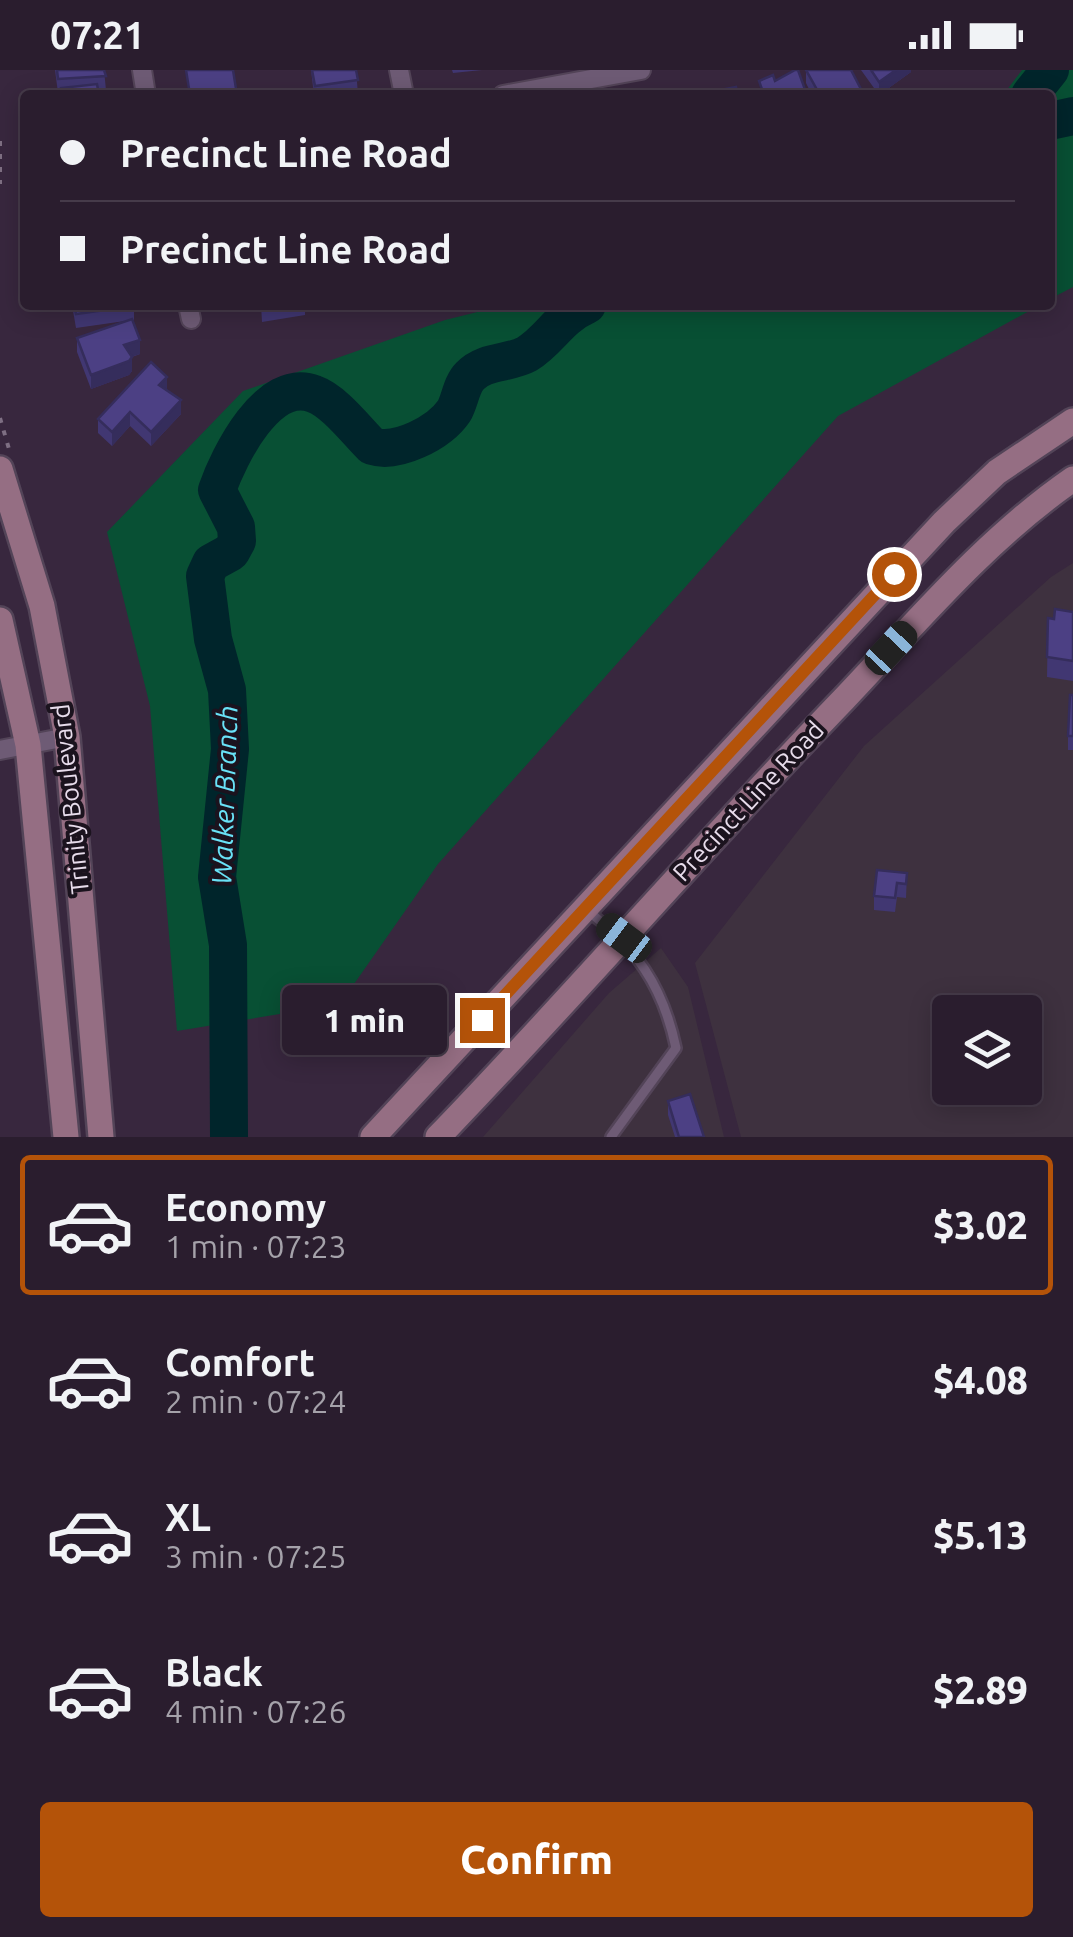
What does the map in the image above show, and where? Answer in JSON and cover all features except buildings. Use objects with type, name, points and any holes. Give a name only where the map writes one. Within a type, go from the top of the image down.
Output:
[{"type":"main road","name":"Precinct Line Road","points":[[374,1137],[944,522],[996,472],[1073,422]]},
{"type":"main road","name":"Trinity Boulevard","points":[[0,469],[42,606],[68,737],[101,1137]]},
{"type":"main road","name":"Precinct Line Road","points":[[438,1137],[624,938],[730,815],[963,572],[1073,480]]},
{"type":"main road","name":"Trinity Boulevard","points":[[0,620],[28,746],[66,1137]]},
{"type":"street","points":[[530,90],[641,70]]},
{"type":"street","points":[[0,750],[68,737]]},
{"type":"lane","points":[[584,909],[624,938],[667,1006],[676,1048],[610,1137]]},
{"type":"path","points":[[0,141],[0,184]]},
{"type":"shaded area","points":[[1073,563],[1073,1137],[741,1137],[695,963],[864,746],[1051,577]]},
{"type":"shaded area","points":[[661,948],[688,987],[724,1137],[483,1137],[609,993]]},
{"type":"green space","points":[[1022,70],[1073,70],[1073,287],[1055,296],[1055,90],[1007,90]]},
{"type":"green space","points":[[486,310],[1031,310],[838,416],[438,864],[340,1004],[177,1031],[150,706],[107,532],[243,391],[445,320]]},
{"type":"waterway","points":[[1034,90],[1050,70]]},
{"type":"waterway","name":"Walker Branch","points":[[1055,120],[1073,116]]},
{"type":"waterway","name":"Walker Branch","points":[[229,1137],[228,945],[217,877],[230,749],[227,690],[213,639],[205,576],[211,563],[231,552],[237,541],[236,527],[217,490],[223,475],[253,422],[281,397],[297,392],[314,394],[329,403],[372,446],[393,447],[417,440],[447,419],[467,380],[476,371],[527,354],[579,310]]},
{"type":"route","points":[[482,1020],[894,574]]}]
